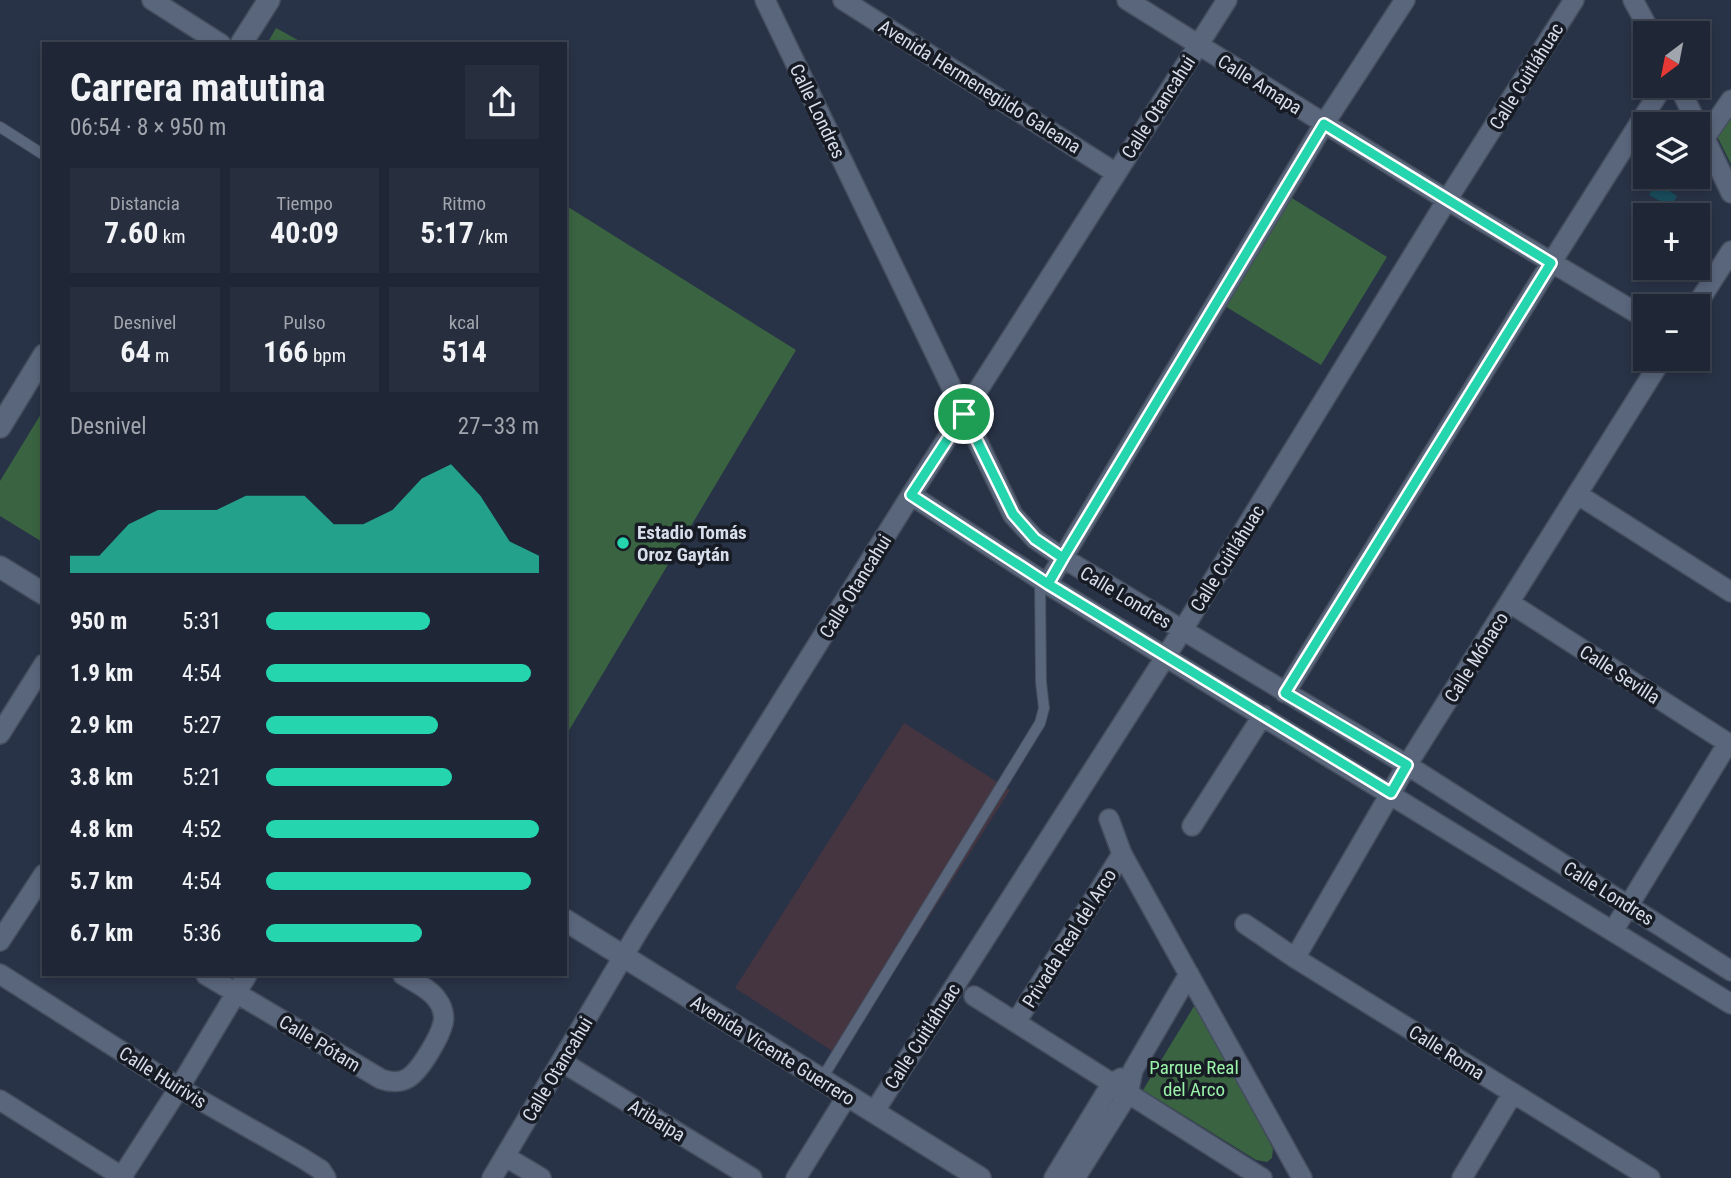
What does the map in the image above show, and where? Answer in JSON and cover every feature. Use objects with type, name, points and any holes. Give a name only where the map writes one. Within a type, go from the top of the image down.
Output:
[{"type":"main road","points":[[242,42],[269,0]]},
{"type":"main road","points":[[0,427],[42,358]]},
{"type":"main road","points":[[0,567],[42,593]]},
{"type":"main road","name":"Avenida Vicente Guerrero","points":[[567,921],[981,1178]]},
{"type":"street","points":[[152,0],[218,42]]},
{"type":"street","name":"Calle Londres","points":[[765,0],[1013,514],[1035,539],[1182,631],[1407,765],[1731,971]]},
{"type":"street","name":"Avenida Hermenegildo Galeana","points":[[844,0],[1116,173]]},
{"type":"street","name":"Calle Amapa","points":[[1127,0],[1447,200],[1633,311]]},
{"type":"street","name":"Calle Otancahui","points":[[492,1178],[624,957],[911,495],[1227,0]]},
{"type":"street","points":[[1044,581],[1063,558],[1324,124],[1405,0]]},
{"type":"street","name":"Calle Cuitláhuac","points":[[874,1112],[1182,631],[1447,200],[1574,0]]},
{"type":"street","points":[[1634,1],[1645,21]]},
{"type":"street","points":[[1285,693],[1655,98]]},
{"type":"street","points":[[1710,120],[1731,100]]},
{"type":"street","points":[[1710,150],[1731,193]]},
{"type":"street","points":[[1704,294],[1731,251]]},
{"type":"street","name":"Calle Mónaco","points":[[1295,958],[1407,765],[1654,371]]},
{"type":"street","name":"Calle Londres","points":[[911,495],[1044,581],[1731,1004]]},
{"type":"street","points":[[1577,495],[1729,586]]},
{"type":"street","name":"Calle Sevilla","points":[[1510,603],[1729,744]]},
{"type":"street","points":[[0,734],[42,667]]},
{"type":"street","points":[[1192,826],[1263,715]]},
{"type":"street","points":[[1613,931],[1729,744]]},
{"type":"street","name":"Privada Real del Arco","points":[[1109,820],[1122,854],[1303,1178]]},
{"type":"street","name":"Privada Real del Arco","points":[[1016,1022],[1122,854]]},
{"type":"street","points":[[0,941],[42,877]]},
{"type":"street","name":"Calle Roma","points":[[1245,924],[1295,958],[1650,1178]]},
{"type":"street","name":"Calle Huirivis","points":[[0,974],[179,1088],[302,1157],[321,1170],[326,1178]]},
{"type":"street","points":[[1054,1178],[1133,1070],[1189,974]]},
{"type":"street","name":"Calle Pótam","points":[[208,976],[387,1081],[410,1077],[429,1052],[443,1022],[439,1002],[428,991],[405,976]]},
{"type":"street","points":[[0,1100],[122,1177],[246,976]]},
{"type":"street","name":"Privada Real del Arco","points":[[974,996],[1262,1178]]},
{"type":"street","name":"Aribaipa","points":[[562,1062],[752,1178]]},
{"type":"street","points":[[1074,1178],[1120,1089]]},
{"type":"street","points":[[1462,1178],[1513,1093]]},
{"type":"street","points":[[796,1178],[847,1096]]},
{"type":"street","points":[[506,1157],[541,1178]]},
{"type":"lane","points":[[0,127],[42,154]]},
{"type":"lane","points":[[821,1080],[1040,723],[1044,708],[1041,682],[1044,581]]},
{"type":"shaded area","points":[[904,723],[1010,790],[840,1056],[735,988]]},
{"type":"green space","points":[[276,28],[301,42],[268,42]]},
{"type":"green space","points":[[1731,115],[1731,164],[1717,136]]},
{"type":"green space","points":[[1287,195],[1387,257],[1321,365],[1220,303]]},
{"type":"green space","name":"Estadio Tomás Oroz Gaytán","points":[[567,206],[796,350],[567,734]]},
{"type":"green space","points":[[42,412],[42,542],[0,516],[0,481]]},
{"type":"green space","name":"Parque Real del Arco","points":[[1196,1003],[1273,1149],[1272,1158],[1267,1162],[1256,1160],[1143,1090]]},
{"type":"water","points":[[1652,189],[1666,189],[1677,196],[1673,203],[1664,203],[1649,195]]},
{"type":"place","name":"Estadio Tomás Oroz Gaytán","points":[[623,543]]},
{"type":"route","points":[[964,414],[911,495],[1048,584],[1324,124],[1551,263],[1285,693],[1407,765],[1391,793],[1048,584],[1063,558],[1035,539],[1013,514],[964,414]]}]
